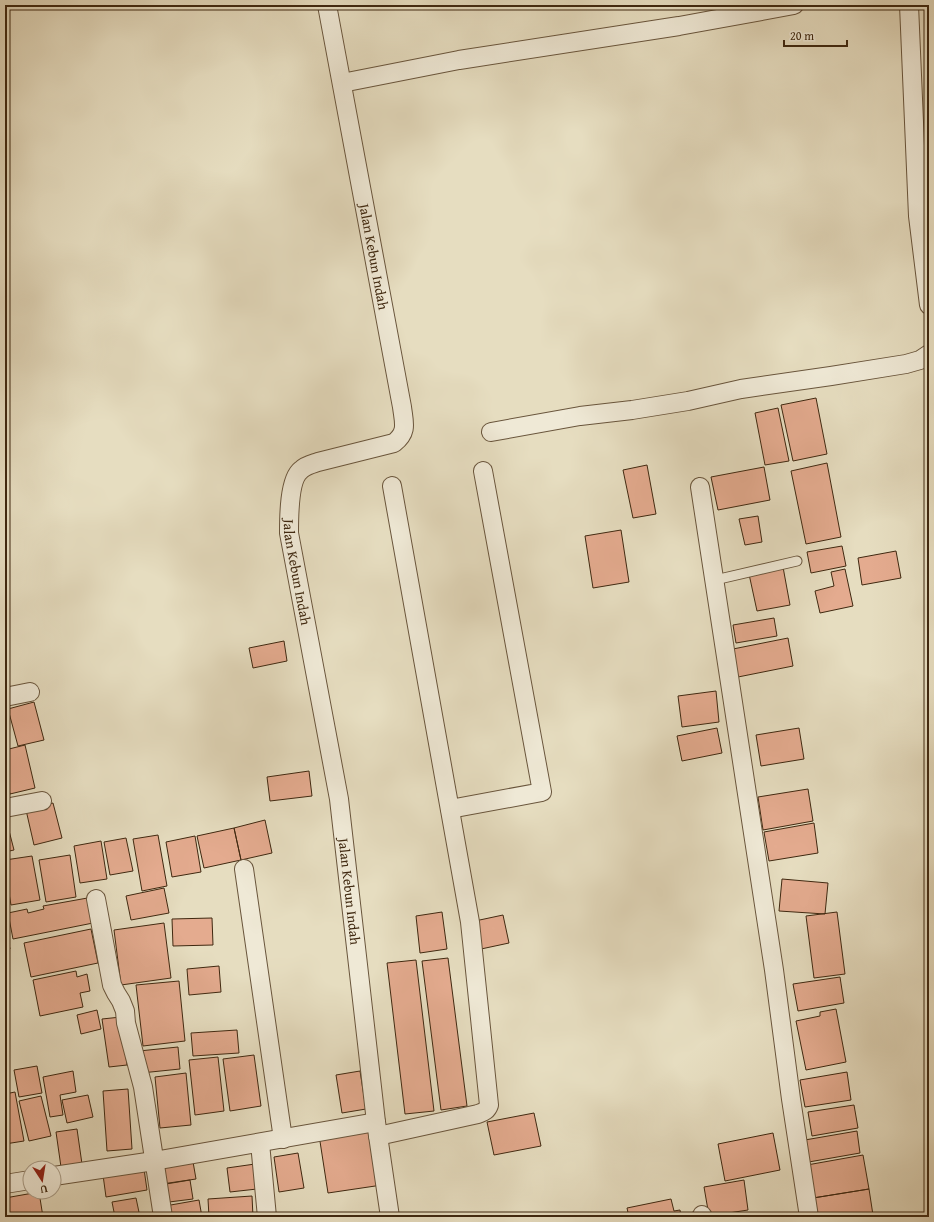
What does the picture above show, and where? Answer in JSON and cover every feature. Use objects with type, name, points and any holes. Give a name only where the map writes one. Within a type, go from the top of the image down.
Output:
[{"type":"street","name":"Jalan Kebun Indah","points":[[327,5],[402,407],[404,432],[394,443],[318,462],[299,470],[293,484],[288,533],[339,799],[377,1129],[390,1217]]},
{"type":"street","points":[[342,84],[459,60],[679,26],[794,5]]},
{"type":"street","points":[[909,5],[918,216],[929,305]]},
{"type":"street","points":[[491,432],[580,416],[674,403],[741,389],[906,364],[920,360],[929,354]]},
{"type":"street","points":[[450,809],[542,792],[483,471]]},
{"type":"street","points":[[62,1175],[283,1139],[377,1129],[478,1114],[488,1108],[487,1081],[470,922],[392,486]]},
{"type":"street","points":[[700,487],[774,970],[791,1099],[809,1217]]},
{"type":"street","points":[[5,697],[30,692]]},
{"type":"street","points":[[5,808],[42,801]]},
{"type":"street","points":[[244,869],[283,1139]]},
{"type":"street","points":[[96,899],[112,985],[125,1011],[126,1023],[143,1087],[163,1217]]},
{"type":"street","points":[[260,1143],[267,1217]]},
{"type":"street","points":[[5,1184],[22,1181]]},
{"type":"lane","points":[[715,580],[797,561]]},
{"type":"building","points":[[926,42],[929,42],[929,74],[926,74]]},
{"type":"building","points":[[929,204],[929,246],[921,206]]},
{"type":"building","points":[[816,398],[827,454],[793,461],[781,405]]},
{"type":"building","points":[[778,408],[789,461],[765,465],[755,413]]},
{"type":"building","points":[[827,463],[841,537],[806,544],[791,471]]},
{"type":"building","points":[[647,465],[656,514],[633,518],[623,470]]},
{"type":"building","points":[[764,467],[770,500],[718,510],[711,477]]},
{"type":"building","points":[[758,516],[762,542],[745,545],[739,519]]},
{"type":"building","points":[[621,530],[629,582],[593,588],[585,536]]},
{"type":"building","points":[[842,546],[846,566],[811,573],[807,552]]},
{"type":"building","points":[[896,551],[901,578],[862,585],[858,558]]},
{"type":"building","points":[[783,567],[790,605],[757,611],[749,574]]},
{"type":"building","points":[[845,569],[853,606],[820,613],[815,591],[834,586],[831,572]]},
{"type":"building","points":[[774,618],[777,636],[736,643],[733,625]]},
{"type":"building","points":[[788,638],[793,666],[738,677],[733,649]]},
{"type":"building","points":[[284,641],[287,661],[253,668],[249,648]]},
{"type":"building","points":[[716,691],[719,722],[682,727],[678,696]]},
{"type":"building","points":[[34,702],[44,740],[18,746],[8,709]]},
{"type":"building","points":[[717,728],[722,753],[682,761],[677,736]]},
{"type":"building","points":[[799,728],[804,759],[761,766],[756,735]]},
{"type":"building","points":[[25,745],[35,788],[10,794],[5,774],[5,750]]},
{"type":"building","points":[[309,771],[312,796],[270,801],[267,777]]},
{"type":"building","points":[[808,789],[813,821],[763,830],[758,797]]},
{"type":"building","points":[[53,803],[62,838],[34,845],[26,810]]},
{"type":"building","points":[[5,815],[14,850],[5,852]]},
{"type":"building","points":[[265,820],[272,853],[241,860],[234,828]]},
{"type":"building","points":[[814,823],[818,853],[769,861],[764,832]]},
{"type":"building","points":[[234,828],[241,860],[204,868],[197,836]]},
{"type":"building","points":[[158,835],[167,886],[142,891],[133,839]]},
{"type":"building","points":[[195,836],[201,872],[172,877],[166,842]]},
{"type":"building","points":[[126,838],[133,871],[110,875],[104,842]]},
{"type":"building","points":[[101,841],[107,879],[80,883],[74,846]]},
{"type":"building","points":[[70,855],[76,897],[46,902],[39,860]]},
{"type":"building","points":[[32,856],[40,900],[11,905],[5,870],[5,860]]},
{"type":"building","points":[[782,879],[828,883],[825,914],[779,911]]},
{"type":"building","points":[[164,888],[169,913],[131,920],[126,896]]},
{"type":"building","points":[[93,897],[98,922],[13,939],[8,913],[27,909],[28,913],[44,909],[43,906]]},
{"type":"building","points":[[442,912],[447,949],[420,953],[416,916]]},
{"type":"building","points":[[837,912],[845,974],[814,978],[806,916]]},
{"type":"building","points":[[503,915],[509,943],[481,949],[475,921]]},
{"type":"building","points":[[212,918],[213,945],[173,946],[172,919]]},
{"type":"building","points":[[164,923],[171,978],[121,985],[114,930]]},
{"type":"building","points":[[5,926],[10,949],[5,950]]},
{"type":"building","points":[[91,929],[98,963],[31,977],[24,943]]},
{"type":"building","points":[[448,958],[467,1106],[441,1110],[422,961]]},
{"type":"building","points":[[416,960],[434,1111],[405,1114],[387,963]]},
{"type":"building","points":[[219,966],[221,992],[189,995],[187,969]]},
{"type":"building","points":[[76,971],[77,977],[87,974],[90,991],[80,993],[83,1007],[40,1016],[33,980]]},
{"type":"building","points":[[840,977],[844,1003],[798,1011],[793,984]]},
{"type":"building","points":[[179,981],[185,1041],[143,1046],[136,985]]},
{"type":"building","points":[[836,1009],[846,1062],[806,1070],[796,1021],[820,1016],[820,1012]]},
{"type":"building","points":[[97,1010],[101,1029],[81,1034],[77,1015]]},
{"type":"building","points":[[121,1017],[127,1065],[109,1067],[102,1019]]},
{"type":"building","points":[[237,1030],[239,1053],[193,1056],[191,1033]]},
{"type":"building","points":[[178,1047],[180,1069],[141,1073],[139,1051]]},
{"type":"building","points":[[254,1055],[261,1106],[230,1111],[223,1059]]},
{"type":"building","points":[[218,1057],[224,1111],[195,1115],[189,1060]]},
{"type":"building","points":[[37,1066],[42,1093],[19,1097],[14,1070]]},
{"type":"building","points":[[73,1071],[76,1092],[60,1095],[63,1115],[50,1117],[43,1077]]},
{"type":"building","points":[[360,1071],[366,1109],[342,1113],[336,1075]]},
{"type":"building","points":[[847,1072],[851,1100],[805,1107],[800,1080]]},
{"type":"building","points":[[186,1073],[191,1125],[160,1128],[155,1077]]},
{"type":"building","points":[[128,1089],[132,1149],[107,1151],[103,1091]]},
{"type":"building","points":[[15,1092],[24,1141],[5,1144],[5,1094]]},
{"type":"building","points":[[88,1095],[93,1117],[67,1123],[62,1100]]},
{"type":"building","points":[[41,1096],[51,1136],[29,1141],[19,1101]]},
{"type":"building","points":[[854,1105],[858,1128],[812,1136],[808,1112]]},
{"type":"building","points":[[534,1113],[541,1146],[494,1155],[487,1122]]},
{"type":"building","points":[[373,1127],[382,1185],[328,1193],[319,1135]]},
{"type":"building","points":[[77,1129],[82,1164],[62,1167],[56,1132]]},
{"type":"building","points":[[857,1131],[860,1153],[803,1163],[799,1141]]},
{"type":"building","points":[[773,1133],[780,1170],[725,1181],[718,1144]]},
{"type":"building","points":[[298,1153],[304,1188],[279,1192],[274,1157]]},
{"type":"building","points":[[863,1155],[869,1189],[813,1198],[807,1165]]},
{"type":"building","points":[[192,1156],[196,1179],[162,1184],[158,1162]]},
{"type":"building","points":[[255,1164],[257,1189],[230,1192],[227,1168]]},
{"type":"building","points":[[144,1169],[147,1190],[106,1197],[103,1175]]},
{"type":"building","points":[[190,1180],[193,1199],[169,1202],[166,1184]]},
{"type":"building","points":[[744,1180],[748,1210],[709,1216],[704,1187]]},
{"type":"building","points":[[869,1189],[873,1215],[860,1217],[816,1217],[813,1198]]},
{"type":"building","points":[[22,1195],[22,1200],[40,1200],[43,1217],[8,1217],[5,1198]]},
{"type":"building","points":[[252,1196],[253,1217],[209,1217],[208,1199]]},
{"type":"building","points":[[136,1198],[140,1217],[115,1217],[112,1202]]},
{"type":"building","points":[[671,1199],[674,1211],[680,1210],[681,1217],[629,1217],[627,1208]]},
{"type":"building","points":[[199,1200],[202,1217],[167,1217],[165,1206]]},
{"type":"building","points":[[307,1213],[307,1217],[282,1217]]}]
